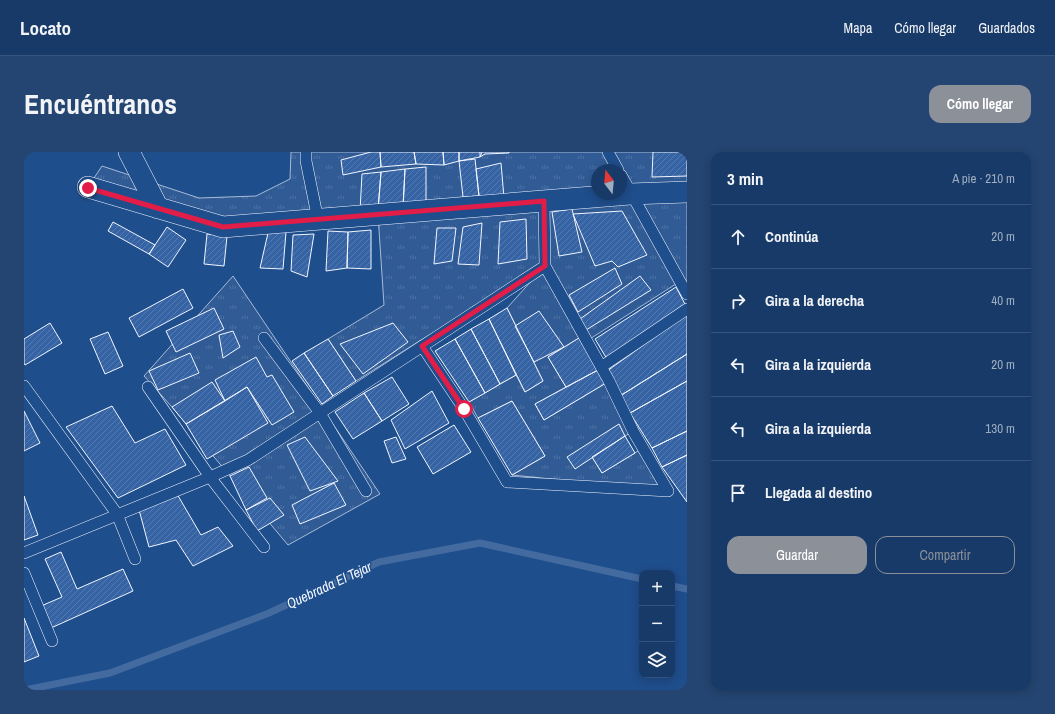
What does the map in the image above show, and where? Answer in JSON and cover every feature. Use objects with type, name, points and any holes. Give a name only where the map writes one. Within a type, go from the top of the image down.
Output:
[{"type":"street","points":[[129,152],[158,208]]},
{"type":"street","points":[[88,188],[223,227],[631,194],[687,192]]},
{"type":"lane","points":[[306,152],[306,161],[318,220]]},
{"type":"lane","points":[[608,152],[615,164]]},
{"type":"lane","points":[[627,186],[687,294]]},
{"type":"lane","points":[[422,346],[464,409],[507,482],[668,491],[633,431],[609,381],[545,266],[544,201]]},
{"type":"lane","points":[[24,553],[248,460],[545,266]]},
{"type":"lane","points":[[601,367],[687,309]]},
{"type":"lane","points":[[264,338],[320,413],[366,491]]},
{"type":"lane","points":[[24,386],[117,514],[135,559]]},
{"type":"lane","points":[[148,387],[210,477],[264,547]]},
{"type":"lane","points":[[24,573],[52,641]]},
{"type":"green space","points":[[291,152],[687,152],[687,296],[679,282],[582,344],[579,338],[548,357],[566,387],[535,404],[544,420],[606,383],[633,431],[592,457],[602,473],[643,448],[668,491],[512,475],[545,456],[512,401],[478,418],[469,402],[516,375],[525,392],[543,381],[507,308],[543,268],[421,340],[356,381],[328,339],[384,305],[378,215],[223,227],[88,187],[102,166],[199,198],[256,196],[290,179]]},
{"type":"green space","points":[[233,276],[380,494],[288,545],[172,407],[144,376]]},
{"type":"building","points":[[371,152],[380,152],[381,167],[343,175],[341,160]]},
{"type":"building","points":[[380,152],[414,152],[416,164],[381,167]]},
{"type":"building","points":[[414,152],[443,152],[444,165],[416,164]]},
{"type":"building","points":[[443,152],[459,152],[459,161],[444,165]]},
{"type":"building","points":[[459,152],[480,152],[480,157],[459,161]]},
{"type":"building","points":[[482,152],[509,153],[485,154],[480,157]]},
{"type":"building","points":[[653,152],[687,152],[687,176],[652,177]]},
{"type":"building","points":[[475,159],[479,196],[463,197],[459,161]]},
{"type":"building","points":[[501,163],[504,198],[479,196],[476,169]]},
{"type":"building","points":[[426,167],[426,206],[403,208],[405,169]]},
{"type":"building","points":[[405,169],[403,208],[378,210],[381,172]]},
{"type":"building","points":[[381,172],[378,210],[360,211],[362,174]]},
{"type":"building","points":[[572,209],[582,252],[559,256],[552,212]]},
{"type":"building","points":[[622,211],[647,255],[618,267],[612,261],[595,266],[573,214]]},
{"type":"building","points":[[526,219],[527,259],[498,264],[500,222]]},
{"type":"building","points":[[113,222],[155,245],[149,254],[108,231]]},
{"type":"building","points":[[482,223],[479,265],[458,264],[463,227]]},
{"type":"building","points":[[167,227],[186,240],[168,267],[149,254]]},
{"type":"building","points":[[437,228],[456,228],[452,261],[434,264]]},
{"type":"building","points":[[371,230],[371,269],[347,268],[348,232]]},
{"type":"building","points":[[328,231],[348,232],[347,268],[326,271]]},
{"type":"building","points":[[286,232],[283,269],[260,268],[268,233]]},
{"type":"building","points":[[207,234],[227,236],[224,266],[204,264]]},
{"type":"building","points":[[314,234],[307,277],[291,271],[293,235]]},
{"type":"building","points":[[615,268],[622,284],[578,312],[569,295]]},
{"type":"building","points":[[640,276],[651,290],[586,330],[580,319]]},
{"type":"building","points":[[676,287],[686,306],[607,359],[595,339]]},
{"type":"building","points":[[183,289],[193,308],[139,337],[129,318]]},
{"type":"building","points":[[214,308],[224,329],[176,352],[166,331]]},
{"type":"building","points":[[507,308],[543,381],[525,392],[489,319]]},
{"type":"building","points":[[539,311],[564,347],[534,362],[515,326]]},
{"type":"building","points":[[687,314],[687,354],[620,396],[607,371]]},
{"type":"building","points":[[489,319],[516,375],[500,384],[471,329]]},
{"type":"building","points":[[50,323],[62,343],[25,365],[24,339]]},
{"type":"building","points":[[393,323],[408,342],[363,374],[340,344]]},
{"type":"building","points":[[471,329],[500,384],[485,393],[455,339]]},
{"type":"building","points":[[233,331],[240,347],[223,358],[219,335]]},
{"type":"building","points":[[108,332],[123,366],[105,374],[90,339]]},
{"type":"building","points":[[579,338],[598,370],[566,387],[548,357]]},
{"type":"building","points":[[328,339],[356,381],[333,396],[304,353]]},
{"type":"building","points":[[455,339],[485,393],[469,402],[435,351]]},
{"type":"building","points":[[190,353],[199,373],[158,390],[149,371]]},
{"type":"building","points":[[304,353],[333,396],[322,404],[292,361]]},
{"type":"building","points":[[687,354],[687,381],[630,413],[620,396]]},
{"type":"building","points":[[256,357],[267,377],[272,375],[294,412],[272,425],[247,387],[225,401],[215,380]]},
{"type":"building","points":[[598,370],[606,383],[544,420],[535,404]]},
{"type":"building","points":[[392,377],[409,404],[382,421],[364,393]]},
{"type":"building","points":[[687,381],[687,431],[652,448],[630,413]]},
{"type":"building","points":[[212,382],[225,401],[186,424],[172,407]]},
{"type":"building","points":[[247,387],[268,423],[207,459],[186,424]]},
{"type":"building","points":[[432,391],[449,423],[405,449],[391,420]]},
{"type":"building","points":[[364,393],[382,421],[353,439],[335,412]]},
{"type":"building","points":[[512,401],[545,456],[512,475],[478,418]]},
{"type":"building","points":[[112,406],[135,443],[165,429],[186,465],[118,498],[66,427]]},
{"type":"building","points":[[24,411],[40,443],[24,451]]},
{"type":"building","points":[[619,424],[625,436],[575,469],[567,457]]},
{"type":"building","points":[[454,425],[471,452],[433,474],[417,447]]},
{"type":"building","points":[[687,431],[687,455],[662,467],[652,448]]},
{"type":"building","points":[[625,436],[635,453],[602,473],[592,457]]},
{"type":"building","points":[[305,437],[338,481],[310,491],[287,445]]},
{"type":"building","points":[[396,437],[406,459],[392,463],[384,441]]},
{"type":"building","points":[[687,455],[687,502],[662,467]]},
{"type":"building","points":[[249,467],[267,498],[246,510],[230,476]]},
{"type":"building","points":[[334,483],[346,505],[300,524],[292,505]]},
{"type":"building","points":[[177,494],[201,535],[218,527],[233,546],[193,566],[176,540],[149,547],[138,506]]},
{"type":"building","points":[[24,496],[38,535],[24,540]]},
{"type":"building","points":[[270,498],[284,515],[257,531],[246,510]]},
{"type":"building","points":[[61,552],[77,589],[123,569],[133,591],[51,628],[41,606],[62,597],[45,559]]},
{"type":"building","points":[[24,618],[39,656],[24,662]]},
{"type":"waterway","name":"Quebrada El Tejar","points":[[25,690],[110,673],[269,613],[379,562],[480,543],[639,578]]},
{"type":"waterway","name":"Quebrada El Tejar","points":[[675,587],[687,589]]},
{"type":"route","points":[[88,188],[223,227],[544,201],[545,266],[422,346],[464,409]]}]
